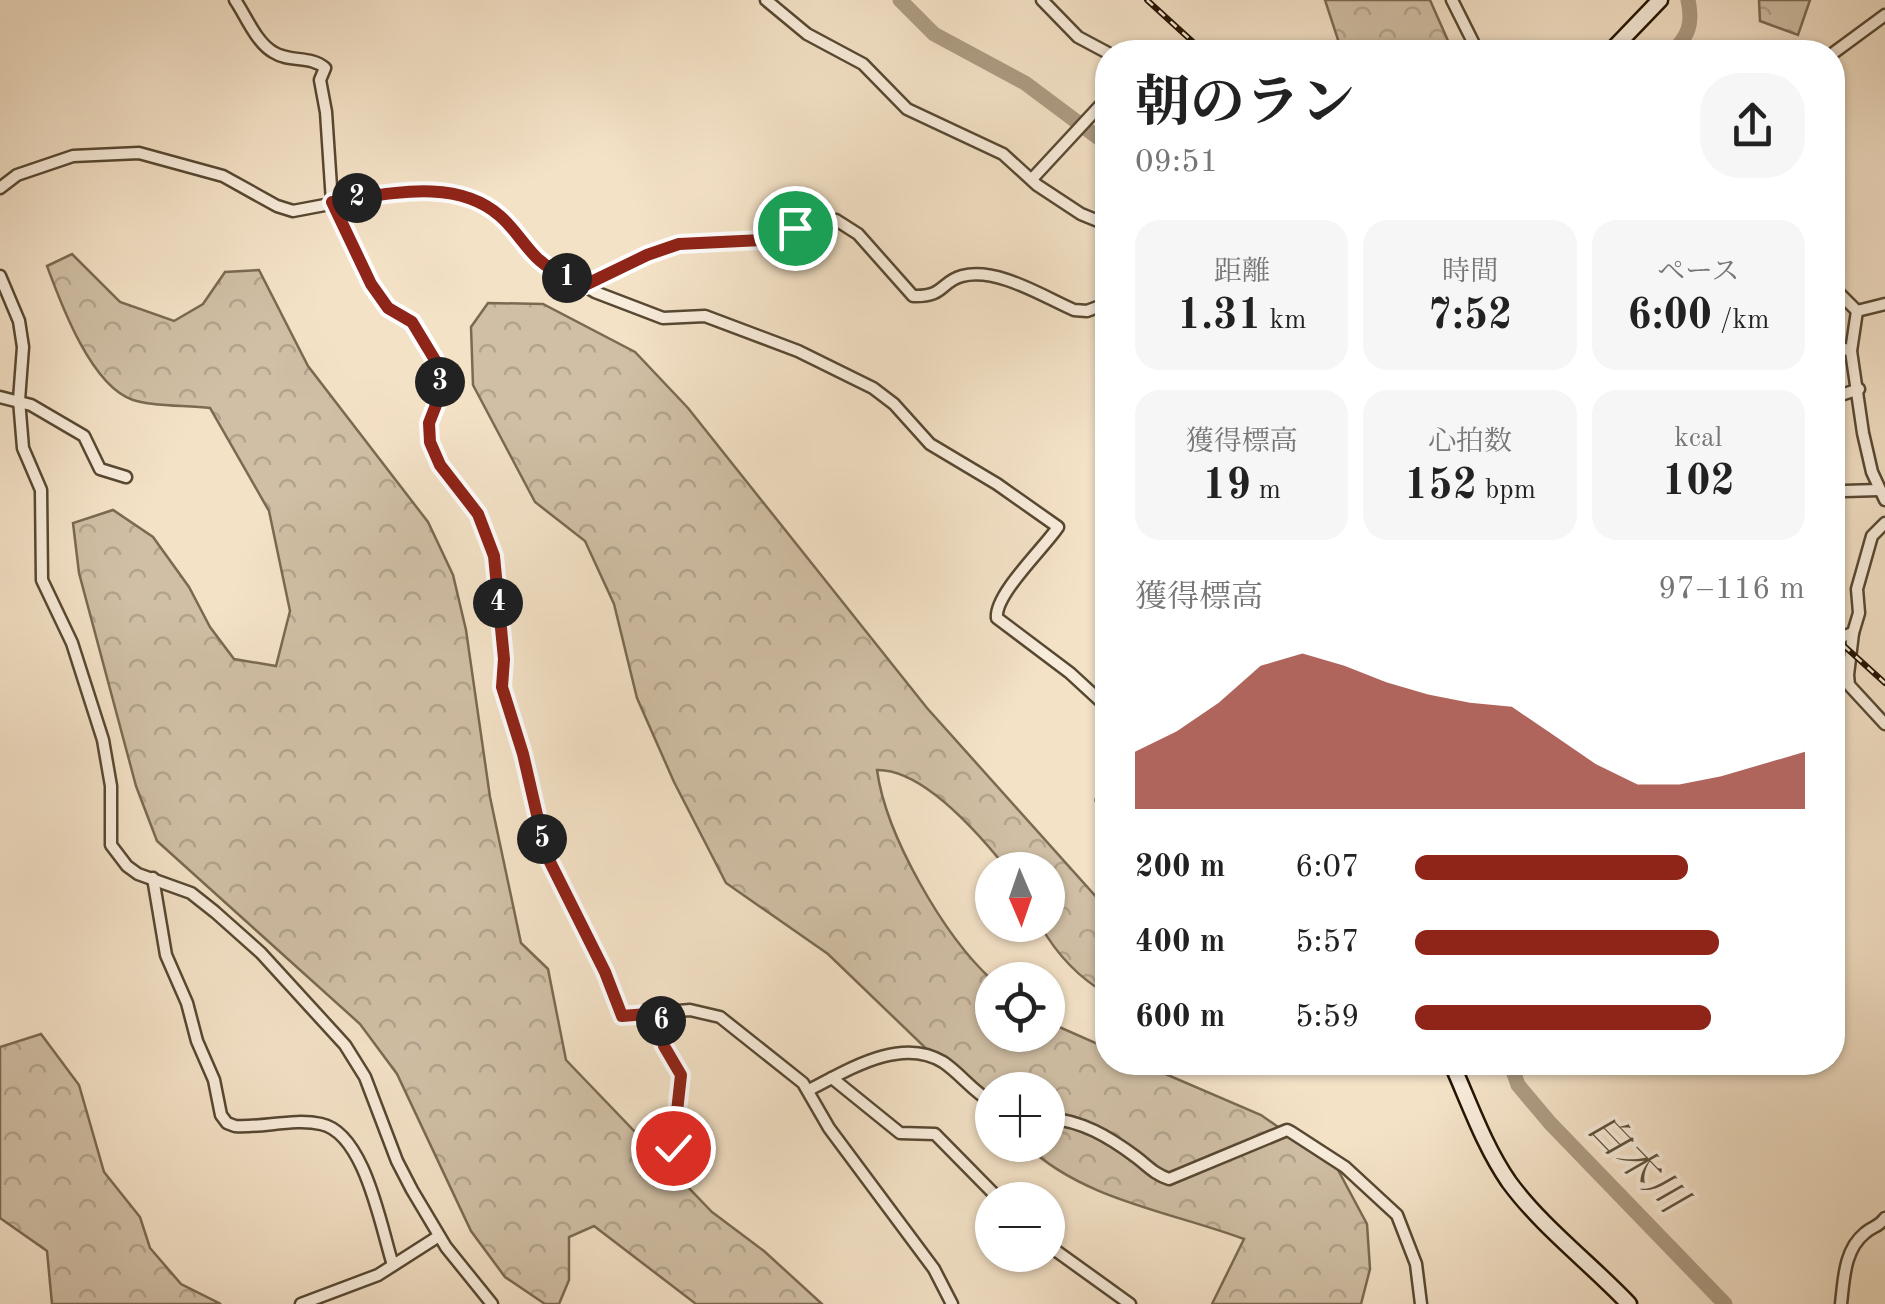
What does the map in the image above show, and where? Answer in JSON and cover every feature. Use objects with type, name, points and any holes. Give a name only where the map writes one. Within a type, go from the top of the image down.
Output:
[{"type":"main road","points":[[1622,40],[1660,0]]},
{"type":"main road","points":[[1457,1075],[1508,1181],[1630,1304]]},
{"type":"street","points":[[235,0],[274,53],[315,60],[326,68],[320,80],[332,202],[371,284],[388,308],[412,322],[435,360],[441,392],[429,423],[430,442],[440,465],[478,514],[494,556],[504,659],[502,687],[523,754],[546,854],[597,955],[622,1016],[690,1010],[720,1017],[751,1039],[809,1090],[829,1128],[934,1269],[952,1304]]},
{"type":"street","points":[[766,0],[807,34],[862,64],[907,110],[1003,154],[1032,180],[1095,219]]},
{"type":"street","points":[[1042,0],[1078,37],[1095,46]]},
{"type":"street","points":[[1452,0],[1472,40]]},
{"type":"street","points":[[1845,44],[1885,15]]},
{"type":"street","points":[[1032,180],[1095,111]]},
{"type":"street","points":[[0,188],[18,175],[73,156],[139,152],[223,176],[276,206],[293,211],[384,194],[458,194],[497,213],[537,258],[583,286],[663,318],[706,316],[830,366],[873,388],[894,404],[930,444],[1058,527],[1010,586],[996,609],[997,618],[1095,696]]},
{"type":"street","points":[[583,286],[679,244],[762,240],[808,224],[836,220],[858,234],[913,296],[937,294],[964,276],[991,275],[1074,310],[1095,308]]},
{"type":"street","points":[[0,276],[22,334],[19,400],[23,448],[41,490],[42,580],[72,643],[103,740],[110,786],[111,846],[138,874],[190,893],[215,912],[260,953],[345,1045],[365,1076],[397,1161],[440,1236],[492,1304]]},
{"type":"street","points":[[1845,298],[1858,311]]},
{"type":"street","points":[[1858,311],[1885,304]]},
{"type":"street","points":[[1845,490],[1882,495],[1863,433],[1851,350],[1858,311]]},
{"type":"street","points":[[1845,349],[1851,350]]},
{"type":"street","points":[[1845,394],[1859,390]]},
{"type":"street","points":[[0,397],[19,400],[84,436],[100,469],[126,477]]},
{"type":"street","points":[[1885,523],[1872,536],[1857,588],[1859,613],[1853,633],[1849,685],[1885,724]]},
{"type":"street","points":[[1845,636],[1853,633]]},
{"type":"street","points":[[153,878],[166,955],[214,1080],[221,1115],[226,1123],[235,1126],[320,1124],[343,1137],[359,1159],[393,1265]]},
{"type":"street","points":[[660,1013],[664,1046],[681,1075],[673,1148],[676,1154]]},
{"type":"street","points":[[809,1090],[888,1055],[917,1050],[945,1064],[975,1088]]},
{"type":"street","points":[[832,1078],[900,1133],[935,1134],[982,1182]]},
{"type":"street","points":[[1065,1119],[1101,1133],[1154,1174],[1170,1179],[1286,1130],[1291,1132],[1345,1167],[1398,1214],[1416,1264],[1421,1304]]},
{"type":"street","points":[[1841,1304],[1845,1265],[1851,1250],[1885,1218]]},
{"type":"street","points":[[300,1304],[316,1302],[326,1292],[378,1275],[440,1236]]},
{"type":"street","points":[[1065,1257],[1130,1304]]},
{"type":"green space","points":[[1325,0],[1430,0],[1448,40],[1338,40]]},
{"type":"green space","points":[[1759,0],[1810,0],[1798,35],[1760,21]]},
{"type":"green space","points":[[72,254],[120,302],[174,321],[203,304],[225,272],[259,270],[308,366],[428,522],[453,575],[466,630],[490,797],[521,943],[548,969],[566,1060],[712,1212],[764,1251],[822,1304],[696,1304],[594,1226],[569,1237],[569,1280],[559,1304],[545,1304],[505,1277],[471,1231],[397,1074],[360,1024],[157,841],[136,786],[79,573],[73,523],[113,510],[153,537],[234,659],[276,666],[290,611],[269,511],[210,408],[133,400],[118,392],[91,361],[69,321],[47,266]]},
{"type":"green space","points":[[488,303],[543,304],[635,352],[688,408],[927,708],[1056,852],[993,852],[932,792],[913,780],[877,770],[905,854],[937,912],[975,962],[975,1052],[1065,1052],[1065,1029],[1095,1043],[1095,1075],[1168,1075],[1261,1115],[1337,1168],[1367,1224],[1370,1269],[1361,1304],[1212,1304],[1244,1239],[1101,1192],[1047,1162],[1065,1162],[1065,1072],[975,1072],[975,1096],[828,954],[726,883],[674,782],[637,698],[614,604],[585,541],[535,502],[473,385],[471,327]]},
{"type":"green space","points":[[1065,862],[1095,896],[1095,986],[1051,942],[1065,942]]},
{"type":"green space","points":[[41,1034],[79,1085],[104,1172],[140,1217],[150,1248],[181,1284],[221,1304],[52,1304],[47,1251],[0,1218],[0,1047]]},
{"type":"waterway","points":[[900,0],[934,34],[1025,83],[1095,135]]},
{"type":"waterway","name":"白木川","points":[[1682,40],[1690,16],[1688,0]]},
{"type":"waterway","name":"白木川","points":[[1515,1075],[1518,1085],[1550,1123],[1725,1304]]},
{"type":"railway","points":[[1147,0],[1191,40]]},
{"type":"railway","points":[[1845,647],[1885,683]]},
{"type":"route","points":[[673,1148],[681,1075],[664,1046],[660,1013],[622,1016],[605,972],[546,854],[523,754],[502,687],[504,659],[494,556],[478,514],[440,465],[430,442],[429,423],[441,392],[435,360],[412,322],[388,308],[371,284],[332,202],[384,194],[458,194],[497,213],[537,258],[583,286],[679,244],[762,240],[795,228]]}]
